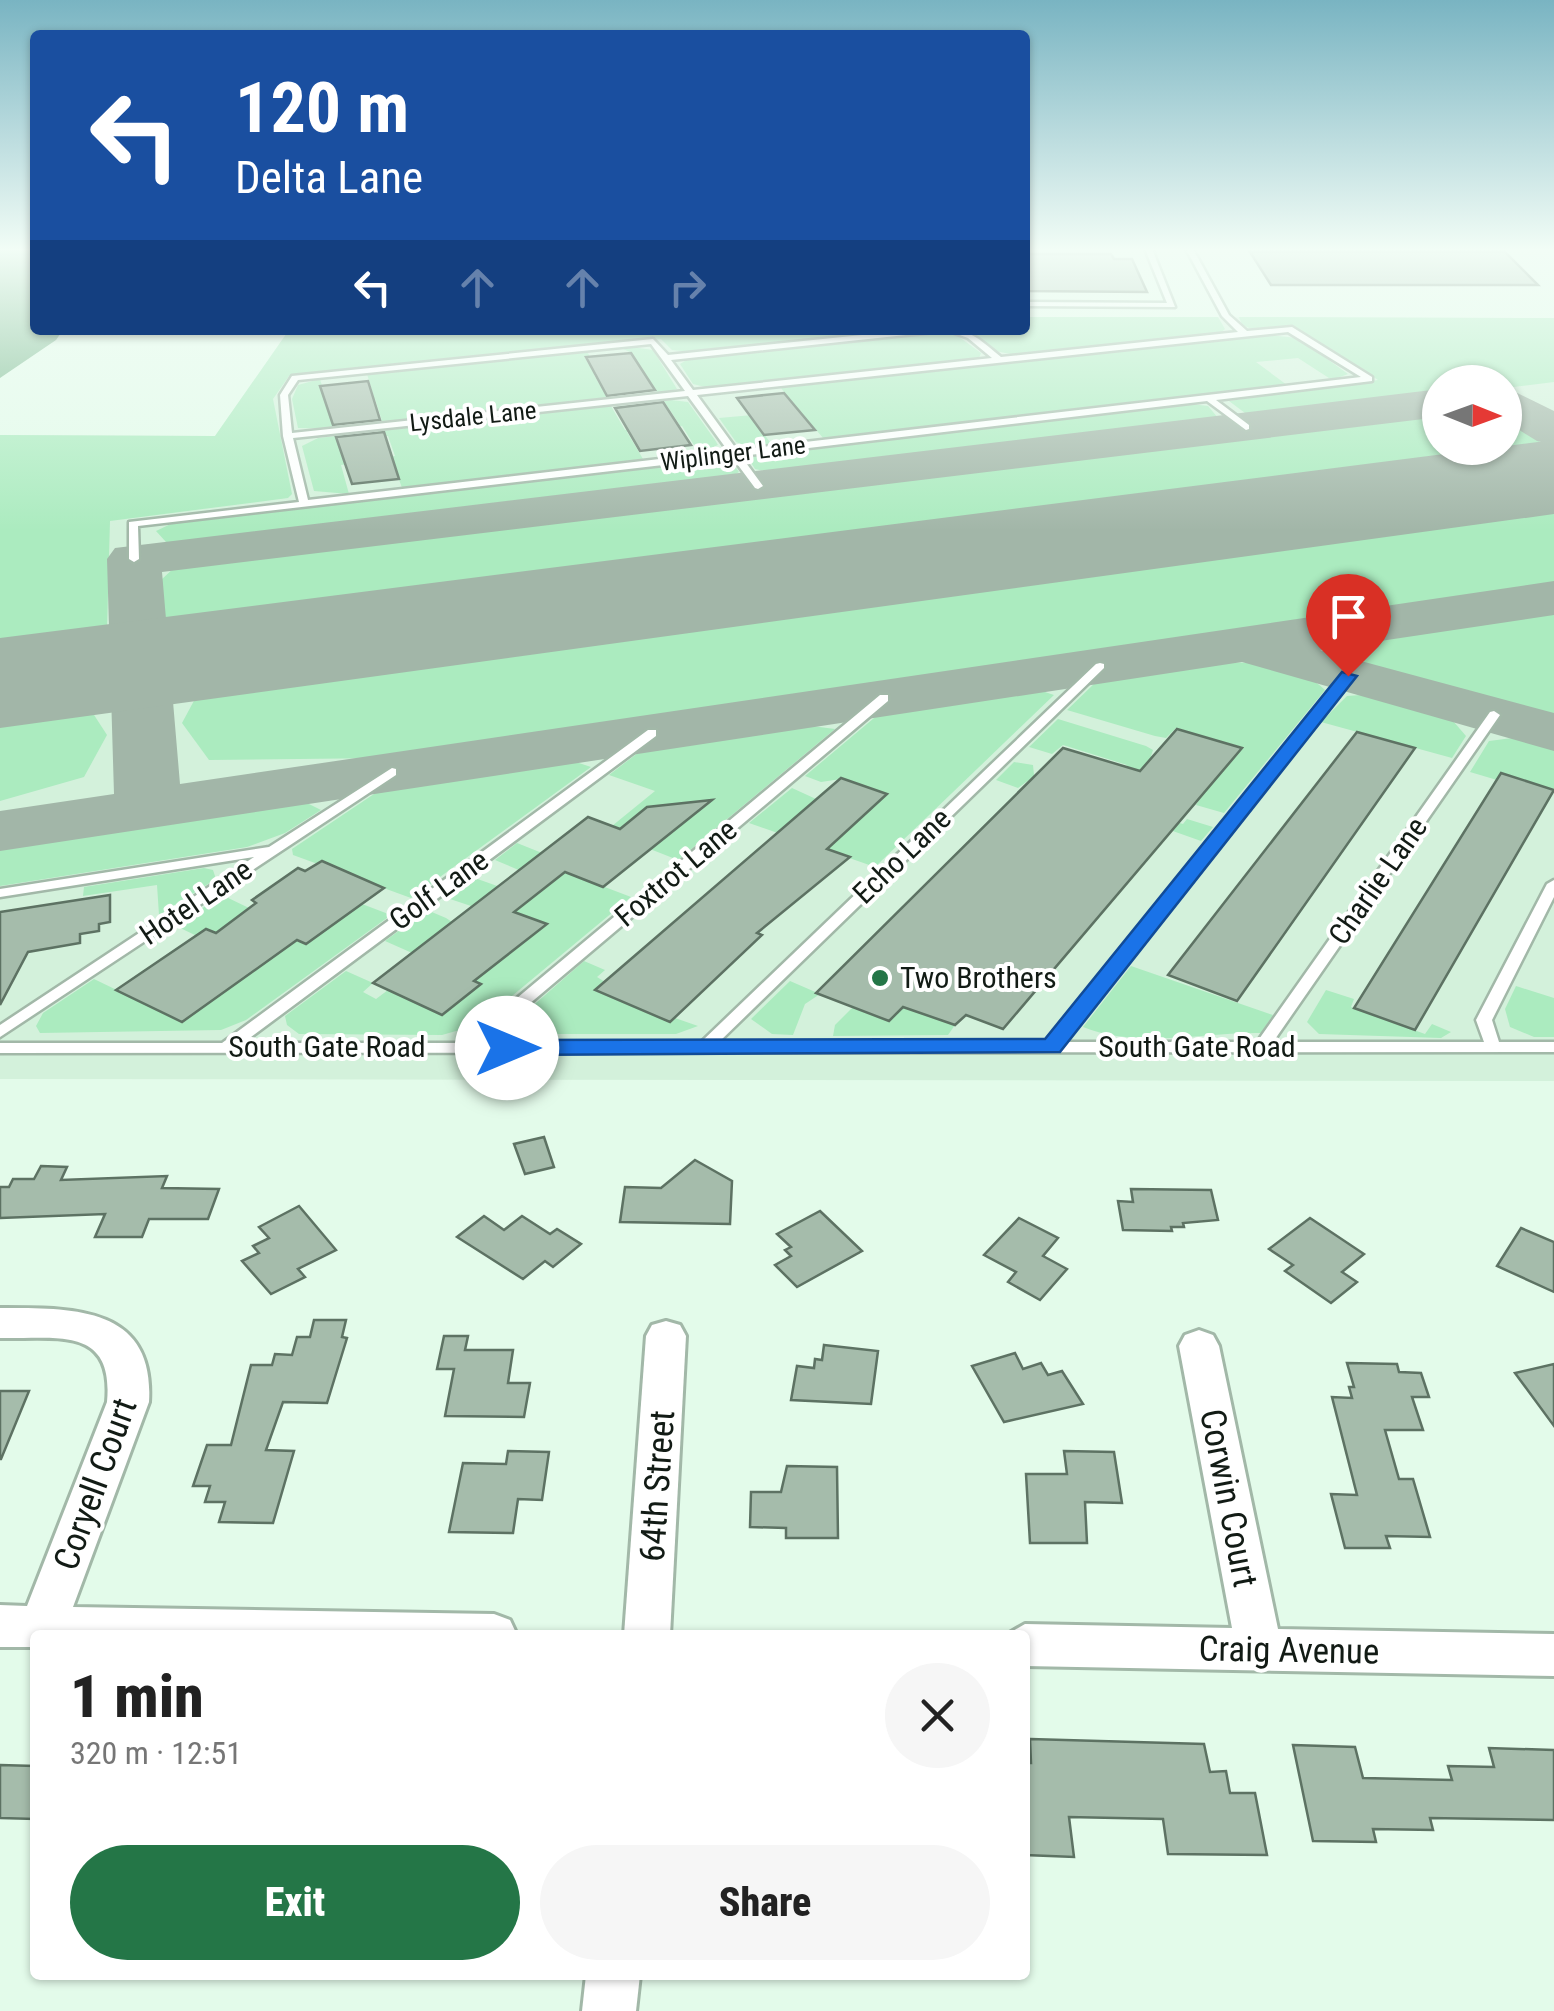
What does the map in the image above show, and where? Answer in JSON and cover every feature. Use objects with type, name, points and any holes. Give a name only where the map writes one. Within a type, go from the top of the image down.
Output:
[{"type":"street","name":"Coryell Court","points":[[0,1323],[60,1324],[96,1331],[119,1347],[131,1372],[128,1402],[21,1626]]},
{"type":"street","name":"64th Street","points":[[648,1630],[666,1336]]},
{"type":"street","name":"Corwin Court","points":[[1199,1346],[1259,1649]]},
{"type":"street","points":[[21,1626],[231,1630]]},
{"type":"street","name":"Craig Avenue","points":[[1030,1645],[1554,1655]]},
{"type":"street","points":[[609,2011],[612,1980]]},
{"type":"lane","points":[[304,504],[288,436],[284,396],[295,378],[635,343]]},
{"type":"lane","points":[[654,343],[758,486]]},
{"type":"lane","points":[[665,358],[811,343]]},
{"type":"lane","points":[[978,343],[999,360]]},
{"type":"lane","name":"Lysdale Lane","points":[[288,436],[1162,343]]},
{"type":"lane","name":"Lysdale Lane","points":[[1310,343],[1369,379]]},
{"type":"lane","name":"Wiplinger Lane","points":[[134,560],[133,524],[1369,379]]},
{"type":"lane","points":[[1209,398],[1246,427]]},
{"type":"lane","name":"Echo Lane","points":[[704,1047],[1100,666]]},
{"type":"lane","points":[[1051,1047],[1348,676]]},
{"type":"lane","name":"Foxtrot Lane","points":[[468,1048],[884,698]]},
{"type":"lane","name":"Charlie Lane","points":[[1262,1047],[1494,716]]},
{"type":"lane","name":"Golf Lane","points":[[226,1048],[652,733]]},
{"type":"lane","name":"Hotel Lane","points":[[0,1032],[392,772]]},
{"type":"lane","points":[[0,893],[276,850]]},
{"type":"lane","points":[[1493,1047],[1484,1020],[1554,884]]},
{"type":"lane","name":"South Gate Road","points":[[0,1048],[1554,1048]]},
{"type":"shaded area","points":[[0,343],[52,343],[0,378]]},
{"type":"shaded area","points":[[280,343],[1554,343],[1554,1081],[0,1079],[0,435],[215,436]]},
{"type":"shaded area","points":[[280,343],[622,343],[289,376],[273,399],[292,494],[288,498],[110,521],[107,629],[99,638],[73,650],[0,661],[0,435],[215,436]]},
{"type":"shaded area","points":[[665,343],[781,343],[691,352],[672,350]]},
{"type":"shaded area","points":[[832,343],[967,343],[981,353],[979,358],[709,388],[693,384],[680,364],[690,358]]},
{"type":"shaded area","points":[[983,343],[1129,343],[1016,355],[995,351]]},
{"type":"shaded area","points":[[1195,343],[1305,343],[1348,374],[1332,380],[1298,358],[1256,362],[1287,385],[824,439],[802,414],[753,419],[772,445],[749,447],[736,442],[719,418],[799,411],[781,388]]},
{"type":"shaded area","points":[[1320,343],[1554,343],[1554,382],[1522,386],[1522,365],[1422,365],[1422,397],[1249,416],[1229,401],[1378,380]]},
{"type":"shaded area","points":[[621,348],[653,350],[677,389],[658,394],[643,370],[594,375],[608,399],[383,424],[375,399],[328,404],[334,429],[298,428],[292,399],[298,385],[320,379],[327,402],[374,397],[367,374],[587,351],[590,357],[585,358],[593,372],[640,367],[632,353]]},
{"type":"shaded area","points":[[664,401],[688,402],[718,445],[699,453],[682,426],[627,432],[643,459],[402,488],[392,459],[341,465],[349,494],[314,491],[302,446],[318,438],[345,435],[345,462],[395,456],[388,436],[380,437],[378,431],[611,406],[625,430],[679,424]]},
{"type":"shaded area","points":[[1191,404],[1208,406],[1219,419],[777,474],[755,469],[750,461],[756,454]]},
{"type":"shaded area","points":[[1402,414],[1422,414],[1422,465],[1492,465],[220,632],[174,630],[162,617],[160,581],[176,566],[198,560]]},
{"type":"shaded area","points":[[1522,429],[1532,433],[1553,457],[1522,461]]},
{"type":"shaded area","points":[[710,459],[732,462],[739,472],[726,480],[201,544],[166,542],[156,531],[177,521]]},
{"type":"shaded area","points":[[1554,497],[1554,585],[387,758],[209,760],[182,723],[203,684],[210,680]]},
{"type":"shaded area","points":[[1554,611],[1554,721],[1388,676],[1364,662],[1363,649],[1378,638]]},
{"type":"shaded area","points":[[1219,662],[1290,670],[1325,690],[1224,813],[1196,805],[1200,798],[1157,784],[1135,809],[1183,824],[1187,819],[1213,827],[1201,841],[1029,780],[1018,788],[996,780],[1014,762],[1033,765],[1034,775],[1101,796],[1127,765],[1063,745],[1052,754],[1029,747],[1058,719],[1146,746],[1153,750],[1151,756],[1218,776],[1242,747],[1176,728],[1166,738],[1155,736],[1067,710],[1098,680]]},
{"type":"shaded area","points":[[1036,689],[1054,695],[875,867],[749,823],[792,788],[816,799],[811,805],[841,779],[821,782],[805,776],[880,713]]},
{"type":"shaded area","points":[[1375,694],[1447,714],[1466,736],[1452,758],[1321,722],[1347,696]]},
{"type":"shaded area","points":[[73,698],[85,701],[107,735],[84,777],[0,801],[0,708]]},
{"type":"shaded area","points":[[804,725],[835,729],[678,860],[650,849],[700,809],[647,807],[620,829],[612,826],[655,791],[609,775],[643,749]]},
{"type":"shaded area","points":[[1528,736],[1554,743],[1554,790],[1502,773],[1497,780],[1470,772],[1489,741]]},
{"type":"shaded area","points":[[570,760],[591,767],[411,898],[293,855],[292,849],[380,790]]},
{"type":"shaded area","points":[[303,801],[321,810],[285,833],[247,847],[0,886],[0,847]]},
{"type":"shaded area","points":[[517,843],[542,853],[534,860],[631,897],[477,1025],[442,1035],[299,1034],[287,1025],[285,1016],[346,971],[373,983],[363,992],[376,999],[388,990],[442,1014],[480,983],[385,941],[427,910],[505,957],[546,924],[484,900],[474,907],[444,897],[472,877],[500,887],[521,871],[495,860]]},
{"type":"shaded area","points":[[204,868],[213,870],[216,879],[159,915],[157,885],[83,896],[84,887]]},
{"type":"shaded area","points":[[222,895],[249,908],[241,915],[305,944],[362,904],[391,915],[246,1020],[221,1030],[40,1033],[36,1026],[43,1013],[94,979],[183,1022],[270,959],[207,929],[197,936],[176,926]]},
{"type":"shaded area","points":[[584,961],[605,970],[597,977],[605,982],[596,991],[670,1022],[675,1018],[698,1026],[676,1034],[551,1034],[532,1029],[520,1017]]},
{"type":"shaded area","points":[[1131,966],[1273,1015],[1261,1033],[1148,1038],[1104,1034],[1083,1027]]},
{"type":"shaded area","points":[[790,981],[820,994],[805,1004],[793,1035],[772,1034],[751,1019]]},
{"type":"shaded area","points":[[1516,986],[1554,998],[1554,1037],[1534,1037],[1510,1027],[1505,1009]]},
{"type":"shaded area","points":[[1326,990],[1354,999],[1351,1007],[1425,1034],[1432,1024],[1451,1032],[1441,1038],[1319,1034],[1307,1022]]},
{"type":"shaded area","points":[[903,1006],[955,1025],[948,1035],[833,1036],[835,1025],[853,1007]]},
{"type":"building","points":[[631,353],[655,390],[607,396],[586,357]]},
{"type":"building","points":[[368,381],[380,420],[333,425],[320,386]]},
{"type":"building","points":[[784,393],[815,430],[764,435],[737,398]]},
{"type":"building","points":[[663,402],[691,445],[640,451],[615,408]]},
{"type":"building","points":[[384,432],[399,479],[352,484],[336,437]]},
{"type":"building","points":[[1177,729],[1242,748],[1003,1029],[966,1015],[955,1025],[903,1007],[889,1021],[816,993],[1063,748],[1140,771]]},
{"type":"building","points":[[1357,732],[1415,748],[1237,1001],[1168,975]]},
{"type":"building","points":[[1501,773],[1554,790],[1415,1030],[1354,1008]]},
{"type":"building","points":[[841,778],[887,794],[827,849],[850,857],[757,933],[762,935],[670,1022],[595,990]]},
{"type":"building","points":[[712,800],[603,887],[565,872],[514,912],[547,924],[474,981],[481,984],[442,1015],[373,983],[588,817],[620,829],[647,807]]},
{"type":"building","points":[[322,861],[384,888],[306,944],[297,940],[182,1022],[116,990],[206,929],[216,933],[256,903],[252,900],[298,868],[305,871]]},
{"type":"building","points":[[110,895],[110,922],[99,924],[99,931],[80,934],[80,943],[28,952],[0,1005],[0,912]]},
{"type":"building","points":[[544,1137],[554,1167],[525,1174],[514,1144]]},
{"type":"building","points":[[695,1160],[732,1181],[730,1224],[620,1222],[625,1187],[661,1188]]},
{"type":"building","points":[[41,1166],[67,1167],[61,1180],[167,1176],[162,1188],[219,1189],[208,1219],[149,1219],[142,1237],[95,1237],[105,1214],[0,1218],[0,1187],[9,1187],[13,1179],[34,1179]]},
{"type":"building","points":[[1131,1189],[1211,1190],[1218,1220],[1183,1223],[1184,1227],[1171,1227],[1172,1231],[1123,1230],[1118,1201],[1133,1202]]},
{"type":"building","points":[[299,1206],[336,1250],[298,1269],[305,1277],[271,1294],[242,1261],[259,1253],[253,1246],[269,1238],[259,1227]]},
{"type":"building","points":[[820,1211],[862,1251],[797,1287],[775,1265],[791,1256],[785,1250],[791,1247],[777,1234]]},
{"type":"building","points":[[484,1216],[504,1230],[522,1216],[550,1234],[557,1229],[581,1244],[553,1267],[545,1261],[523,1279],[457,1237]]},
{"type":"building","points":[[1019,1218],[1058,1238],[1043,1256],[1067,1269],[1040,1300],[1008,1282],[1016,1272],[984,1255]]},
{"type":"building","points":[[1310,1218],[1364,1254],[1342,1272],[1357,1282],[1331,1303],[1285,1271],[1293,1265],[1269,1249]]},
{"type":"building","points":[[1521,1228],[1554,1242],[1554,1292],[1497,1266]]},
{"type":"building","points":[[314,1320],[346,1320],[342,1337],[347,1338],[327,1403],[283,1402],[266,1450],[294,1451],[273,1523],[219,1522],[225,1502],[205,1502],[210,1486],[193,1486],[207,1445],[231,1445],[251,1365],[272,1365],[275,1354],[292,1355],[297,1337],[310,1337]]},
{"type":"building","points":[[444,1336],[468,1336],[465,1350],[513,1350],[508,1383],[530,1383],[524,1417],[445,1416],[454,1369],[437,1369]]},
{"type":"building","points":[[824,1345],[878,1351],[871,1404],[791,1400],[797,1366],[814,1368],[815,1359],[822,1360]]},
{"type":"building","points":[[1015,1353],[1023,1369],[1041,1363],[1048,1375],[1062,1371],[1083,1404],[1004,1422],[972,1366]]},
{"type":"building","points":[[1347,1363],[1397,1364],[1399,1372],[1421,1373],[1429,1397],[1412,1397],[1423,1430],[1385,1430],[1399,1479],[1413,1479],[1430,1537],[1386,1536],[1390,1548],[1345,1548],[1331,1494],[1357,1495],[1332,1397],[1352,1398],[1349,1387],[1354,1387]]},
{"type":"building","points":[[1554,1364],[1554,1426],[1515,1373]]},
{"type":"building","points":[[0,1391],[29,1391],[1,1459],[0,1459]]},
{"type":"building","points":[[508,1451],[549,1452],[542,1500],[518,1499],[513,1533],[449,1532],[463,1463],[506,1464]]},
{"type":"building","points":[[1064,1451],[1114,1452],[1122,1503],[1085,1502],[1087,1543],[1030,1543],[1026,1474],[1067,1474]]},
{"type":"building","points":[[787,1466],[837,1467],[838,1538],[786,1538],[786,1528],[750,1527],[751,1492],[781,1492]]},
{"type":"building","points":[[1030,1739],[1204,1744],[1210,1772],[1226,1771],[1230,1793],[1255,1793],[1267,1855],[1168,1854],[1163,1819],[1069,1817],[1074,1857],[1030,1855]]},
{"type":"building","points":[[1293,1745],[1355,1747],[1363,1778],[1452,1780],[1448,1766],[1494,1767],[1489,1748],[1554,1750],[1554,1820],[1430,1818],[1433,1830],[1373,1829],[1376,1842],[1313,1841]]},
{"type":"building","points":[[0,1765],[30,1766],[30,1819],[0,1818]]},
{"type":"taxiway","points":[[148,809],[134,559],[1422,405]]},
{"type":"taxiway","points":[[1522,411],[1554,431]]},
{"type":"taxiway","points":[[148,809],[1554,598]]},
{"type":"taxiway","points":[[1266,654],[1554,732]]},
{"type":"taxiway","points":[[0,831],[148,809]]},
{"type":"runway","points":[[0,683],[1554,477]]},
{"type":"place","name":"Two Brothers","points":[[880,978]]},
{"type":"route","points":[[507,1048],[1051,1047],[1348,676]]}]
